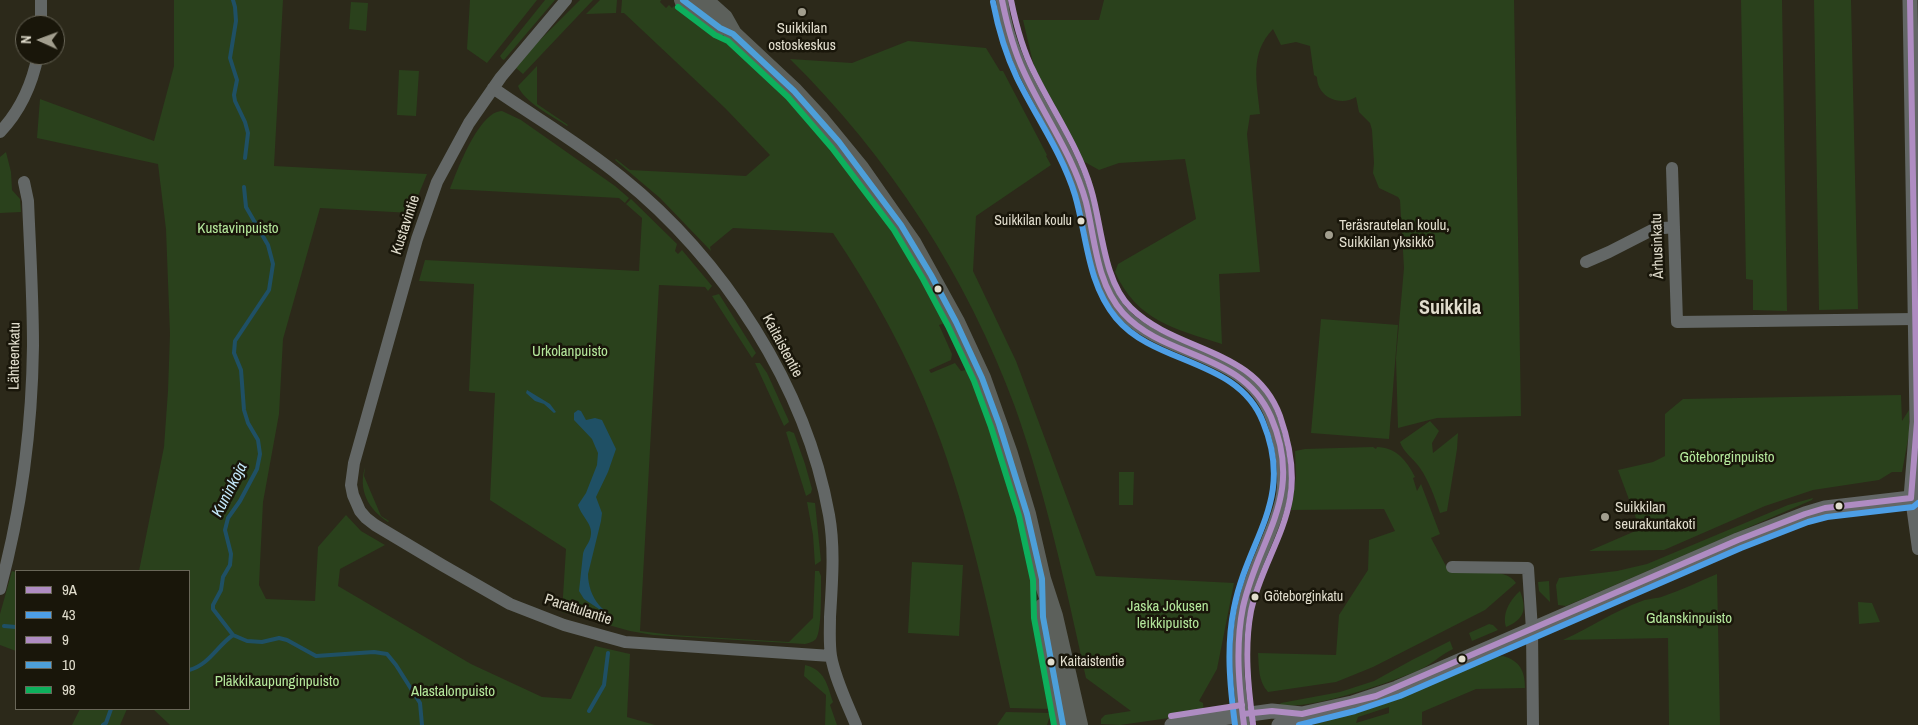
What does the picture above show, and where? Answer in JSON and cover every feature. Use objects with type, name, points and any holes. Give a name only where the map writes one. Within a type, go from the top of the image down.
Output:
[{"type":"main road","points":[[683,0],[720,28],[733,34]]},
{"type":"main road","points":[[704,0],[724,18],[733,34],[794,91],[839,142],[891,211],[931,275],[968,346],[999,424],[1022,498],[1042,579],[1054,616],[1079,725]]},
{"type":"main road","points":[[1042,579],[1043,617],[1063,725]]},
{"type":"street","points":[[41,0],[41,15]]},
{"type":"street","name":"Kustavintie","points":[[353,495],[351,485],[354,463],[417,239],[438,182],[469,122],[526,45],[566,0]]},
{"type":"street","points":[[1002,0],[1008,32],[1026,80],[1076,172],[1088,212],[1102,272],[1116,302],[1132,320],[1151,333],[1228,368],[1244,380],[1264,402],[1276,432],[1283,472],[1279,508],[1244,604],[1239,626],[1237,670],[1243,720]]},
{"type":"street","points":[[1913,8],[1917,422],[1911,498],[1918,549]]},
{"type":"street","points":[[0,132],[10,122],[23,101],[29,89],[35,65]]},
{"type":"street","name":"Kaitaistentie","points":[[493,88],[622,177],[689,240],[719,276],[750,320],[788,392],[822,478],[830,518],[833,552],[831,656],[840,686],[856,725]]},
{"type":"street","name":"Århusinkatu","points":[[1672,168],[1677,322],[1915,319]]},
{"type":"street","name":"Lähteenkatu","points":[[0,589],[20,497],[30,400],[33,346],[28,202],[24,182]]},
{"type":"street","points":[[1586,262],[1654,229],[1674,228]]},
{"type":"street","name":"Parattulantie","points":[[353,495],[360,511],[375,525],[510,604],[564,626],[625,642],[831,656]]},
{"type":"street","points":[[1279,725],[1302,714],[1352,703],[1397,688],[1738,540],[1805,514],[1825,508],[1911,498]]},
{"type":"street","points":[[1452,567],[1528,568],[1532,630],[1533,725]]},
{"type":"street","points":[[1172,725],[1243,720],[1272,711],[1302,714]]},
{"type":"green space","name":"Kustavinpuisto","points":[[174,0],[283,0],[274,166],[427,174],[411,213],[320,208],[283,339],[279,414],[263,502],[259,585],[266,599],[315,601],[318,547],[346,515],[361,531],[385,545],[340,569],[338,586],[471,664],[542,697],[571,699],[595,646],[630,654],[627,717],[655,725],[170,725],[154,710],[190,710],[190,570],[139,570],[164,447],[168,391],[170,334],[166,229],[158,164],[37,138],[40,99],[154,141],[174,66]]},
{"type":"green space","points":[[470,0],[537,0],[487,63],[467,49]]},
{"type":"green space","points":[[545,0],[555,0],[504,60],[502,59],[500,56]]},
{"type":"green space","points":[[580,0],[593,0],[523,74],[516,68],[532,48]]},
{"type":"green space","points":[[600,0],[617,0],[616,13],[586,14]]},
{"type":"green space","points":[[622,0],[661,0],[660,2],[666,8],[669,5],[672,8],[674,6],[726,42],[763,73],[783,91],[838,151],[902,239],[942,312],[945,323],[939,325],[952,354],[951,360],[929,370],[931,373],[955,363],[961,371],[966,370],[979,389],[1014,494],[1043,645],[1051,709],[1010,708],[969,530],[935,426],[914,376],[890,327],[863,279],[833,233],[733,228],[710,247],[711,251],[660,198],[615,160],[630,170],[746,176],[770,155],[725,108],[624,13],[621,13]]},
{"type":"green space","points":[[1104,0],[1514,0],[1521,416],[1437,418],[1398,428],[1396,358],[1404,268],[1400,200],[1398,197],[1379,188],[1373,173],[1372,130],[1370,123],[1359,112],[1356,97],[1343,101],[1325,95],[1318,84],[1317,77],[1314,75],[1310,46],[1296,42],[1281,45],[1273,29],[1260,48],[1256,80],[1260,114],[1250,115],[1247,134],[1260,272],[1219,274],[1222,344],[1173,328],[1159,321],[1134,302],[1115,272],[1118,264],[1196,219],[1185,159],[1119,163],[1099,170],[1083,161],[1035,71],[1023,20],[1099,20]]},
{"type":"green space","points":[[1741,0],[1782,0],[1787,311],[1753,310],[1753,280],[1746,279]]},
{"type":"green space","points":[[1814,0],[1851,0],[1858,309],[1819,310]]},
{"type":"green space","points":[[351,2],[368,3],[366,31],[349,29]]},
{"type":"green space","name":"Jaska Jokusen leikkipuisto","points":[[908,41],[986,48],[1000,71],[1003,71],[1047,155],[1051,165],[976,216],[973,271],[1016,361],[1096,576],[1234,583],[1217,669],[1199,701],[1203,703],[1204,713],[1120,725],[1101,724],[1101,719],[1105,715],[1131,711],[1086,678],[1046,507],[1015,407],[996,358],[974,311],[922,221],[860,136],[790,59],[852,63]]},
{"type":"green space","points":[[537,66],[537,104],[567,126],[532,103],[518,86]]},
{"type":"green space","points":[[399,70],[419,71],[416,116],[397,115]]},
{"type":"green space","points":[[502,111],[521,120],[615,186],[629,198],[625,203],[619,198],[450,189],[463,156],[477,131],[493,114]]},
{"type":"green space","points":[[6,152],[11,172],[12,190],[20,199],[21,212],[0,213],[0,157]]},
{"type":"green space","name":"Urkolanpuisto","points":[[631,199],[677,244],[675,251],[678,254],[682,250],[712,286],[708,291],[705,287],[659,285],[640,631],[672,635],[789,642],[813,618],[815,571],[819,571],[821,576],[821,609],[819,627],[816,639],[811,642],[805,644],[653,635],[630,631],[562,612],[566,549],[490,500],[495,393],[469,391],[474,284],[419,281],[425,260],[639,271],[642,218],[626,204]]},
{"type":"green space","points":[[719,294],[756,353],[752,358],[712,296]]},
{"type":"green space","points":[[1321,319],[1398,325],[1389,439],[1311,433]]},
{"type":"green space","points":[[755,363],[760,363],[767,373],[789,422],[784,426]]},
{"type":"green space","name":"Göteborginpuisto","points":[[1901,395],[1902,421],[1909,410],[1909,434],[1902,472],[1892,472],[1879,480],[1813,490],[1765,506],[1664,550],[1589,551],[1640,529],[1618,470],[1653,462],[1665,456],[1665,414],[1683,399]]},
{"type":"green space","points":[[1430,421],[1439,431],[1432,443],[1433,453],[1458,433],[1447,511],[1440,513],[1432,490],[1423,473],[1400,442]]},
{"type":"green space","points":[[786,432],[794,433],[812,489],[811,493],[806,496]]},
{"type":"green space","points":[[1373,447],[1376,449],[1377,447],[1390,449],[1395,452],[1415,477],[1413,478],[1417,491],[1421,484],[1440,534],[1431,538],[1446,566],[1453,573],[1497,573],[1511,578],[1516,583],[1485,610],[1373,667],[1336,682],[1268,692],[1262,683],[1258,653],[1336,655],[1339,615],[1368,570],[1369,540],[1395,531],[1384,509],[1291,510],[1296,477],[1295,451]]},
{"type":"green space","points":[[365,467],[364,476],[381,516],[388,522],[375,511],[366,498],[363,483]]},
{"type":"green space","points":[[1119,472],[1134,472],[1133,505],[1119,505]]},
{"type":"green space","points":[[1813,498],[1566,606],[1558,605],[1556,585],[1559,578],[1617,571],[1647,564],[1788,505]]},
{"type":"green space","points":[[807,502],[815,503],[821,561],[815,565],[813,535]]},
{"type":"green space","points":[[912,562],[963,565],[959,636],[908,633]]},
{"type":"green space","points":[[12,571],[15,572],[15,651],[0,645],[0,614]]},
{"type":"green space","name":"Gdanskinpuisto","points":[[1717,574],[1720,725],[1669,725],[1668,638],[1563,640],[1632,605],[1671,594]]},
{"type":"green space","points":[[1549,581],[1550,602],[1539,591],[1538,582]]},
{"type":"green space","points":[[1520,591],[1524,608],[1523,613],[1517,621],[1506,627],[1506,612],[1513,598]]},
{"type":"green space","points":[[1858,602],[1872,603],[1880,622],[1859,624]]},
{"type":"green space","points":[[1489,624],[1498,630],[1472,641],[1469,633]]},
{"type":"green space","points":[[1450,641],[1453,649],[1422,669],[1404,676],[1368,689],[1328,700],[1292,706],[1279,705],[1281,703],[1340,692],[1374,681]]},
{"type":"green space","points":[[1503,656],[1509,658],[1520,667],[1523,672],[1525,688],[1476,689],[1422,712],[1422,725],[1313,725],[1405,694],[1495,657]],"holes":[[[1389,707],[1389,713],[1356,723],[1358,717]]]},
{"type":"green space","points":[[805,665],[817,670],[824,679],[833,702],[830,705],[837,725],[825,725],[826,695],[804,676]]},
{"type":"green space","points":[[80,710],[127,710],[120,725],[72,725]]},
{"type":"green space","points":[[1006,712],[1051,713],[1047,725],[997,725]]},
{"type":"water","points":[[527,390],[550,404],[556,412],[554,413],[544,404],[535,401],[526,393]]},
{"type":"water","points":[[578,410],[581,411],[586,420],[595,418],[602,420],[616,449],[596,497],[602,513],[588,574],[592,595],[611,617],[609,619],[602,611],[584,599],[579,591],[583,554],[589,541],[591,530],[578,505],[586,493],[597,465],[598,453],[592,439],[574,420],[574,413]]},
{"type":"waterway","name":"Kuninkoja","points":[[233,0],[236,21],[230,58],[237,80],[234,95],[235,101],[248,133],[245,158]]},
{"type":"waterway","name":"Kuninkoja","points":[[244,187],[246,207],[268,245],[273,264],[269,290],[235,341],[234,353],[241,370],[244,410],[248,423],[258,440],[260,454],[257,469],[240,501],[228,518],[225,530],[231,554],[230,565],[223,577],[221,590],[213,605],[213,609],[233,635],[247,641],[262,642],[279,638],[287,640],[316,656],[374,652],[387,654],[420,703],[422,725]]},
{"type":"waterway","points":[[4,626],[15,627]]},
{"type":"waterway","points":[[190,670],[207,660],[233,635]]},
{"type":"waterway","points":[[589,711],[604,685],[608,653]]},
{"type":"waterway","points":[[103,725],[106,723],[111,710]]},
{"type":"transit line","name":"10","points":[[683,0],[720,28],[733,34],[794,91],[839,142],[901,225],[956,322],[982,378],[999,424],[1027,514],[1042,579],[1043,617],[1063,725]]},
{"type":"transit line","name":"9A","points":[[1002,0],[1011,37],[1020,63],[1074,168],[1086,202],[1102,274],[1114,301],[1123,313],[1141,328],[1160,340],[1223,367],[1242,380],[1258,396],[1271,417],[1280,445],[1283,470],[1281,493],[1276,515],[1250,582],[1243,607],[1239,637],[1239,666],[1244,725]]},
{"type":"transit line","name":"9","points":[[1011,0],[1026,55],[1041,87],[1073,144],[1086,174],[1095,203],[1109,268],[1114,283],[1122,297],[1131,308],[1150,323],[1234,363],[1253,376],[1268,393],[1280,416],[1286,436],[1292,478],[1287,513],[1259,583],[1251,611],[1247,653],[1253,724]]},
{"type":"transit line","name":"9A","points":[[1910,0],[1917,422],[1911,498]]},
{"type":"transit line","name":"43","points":[[993,2],[1002,40],[1013,69],[1070,180],[1093,275],[1106,304],[1116,318],[1133,334],[1152,346],[1216,374],[1235,386],[1251,401],[1263,422],[1272,449],[1274,474],[1272,496],[1234,608],[1230,637],[1230,666],[1235,725]]},
{"type":"transit line","name":"98","points":[[678,7],[715,35],[728,41],[788,97],[832,148],[894,230],[948,326],[974,381],[991,427],[1019,516],[1033,580],[1034,618],[1054,725]]},
{"type":"transit line","name":"9A","points":[[1243,714],[1272,711],[1302,714],[1376,696],[1738,540],[1805,514],[1825,508],[1911,498]]},
{"type":"transit line","name":"43","points":[[1299,725],[1355,711],[1400,696],[1741,548],[1808,522],[1827,517],[1913,507],[1918,503]]},
{"type":"transit line","name":"9","points":[[1171,716],[1242,705]]},
{"type":"place","name":"Suikkilan ostoskeskus","points":[[802,12]]},
{"type":"place","name":"Suikkilan koulu","points":[[1081,221]]},
{"type":"place","name":"Teräsrautelan koulu, Suikkilan yksikkö","points":[[1329,235]]},
{"type":"place","name":"Suikkilan seurakuntakoti","points":[[1605,517]]},
{"type":"place","name":"Göteborginkatu","points":[[1255,597]]},
{"type":"place","name":"Kaitaistentie","points":[[1051,662]]},
{"type":"district","name":"Suikkila","points":[[1450,309]]},
{"type":"park label","name":"Pläkkikaupunginpuisto","points":[[277,682]]},
{"type":"park label","name":"Alastalonpuisto","points":[[453,692]]}]
